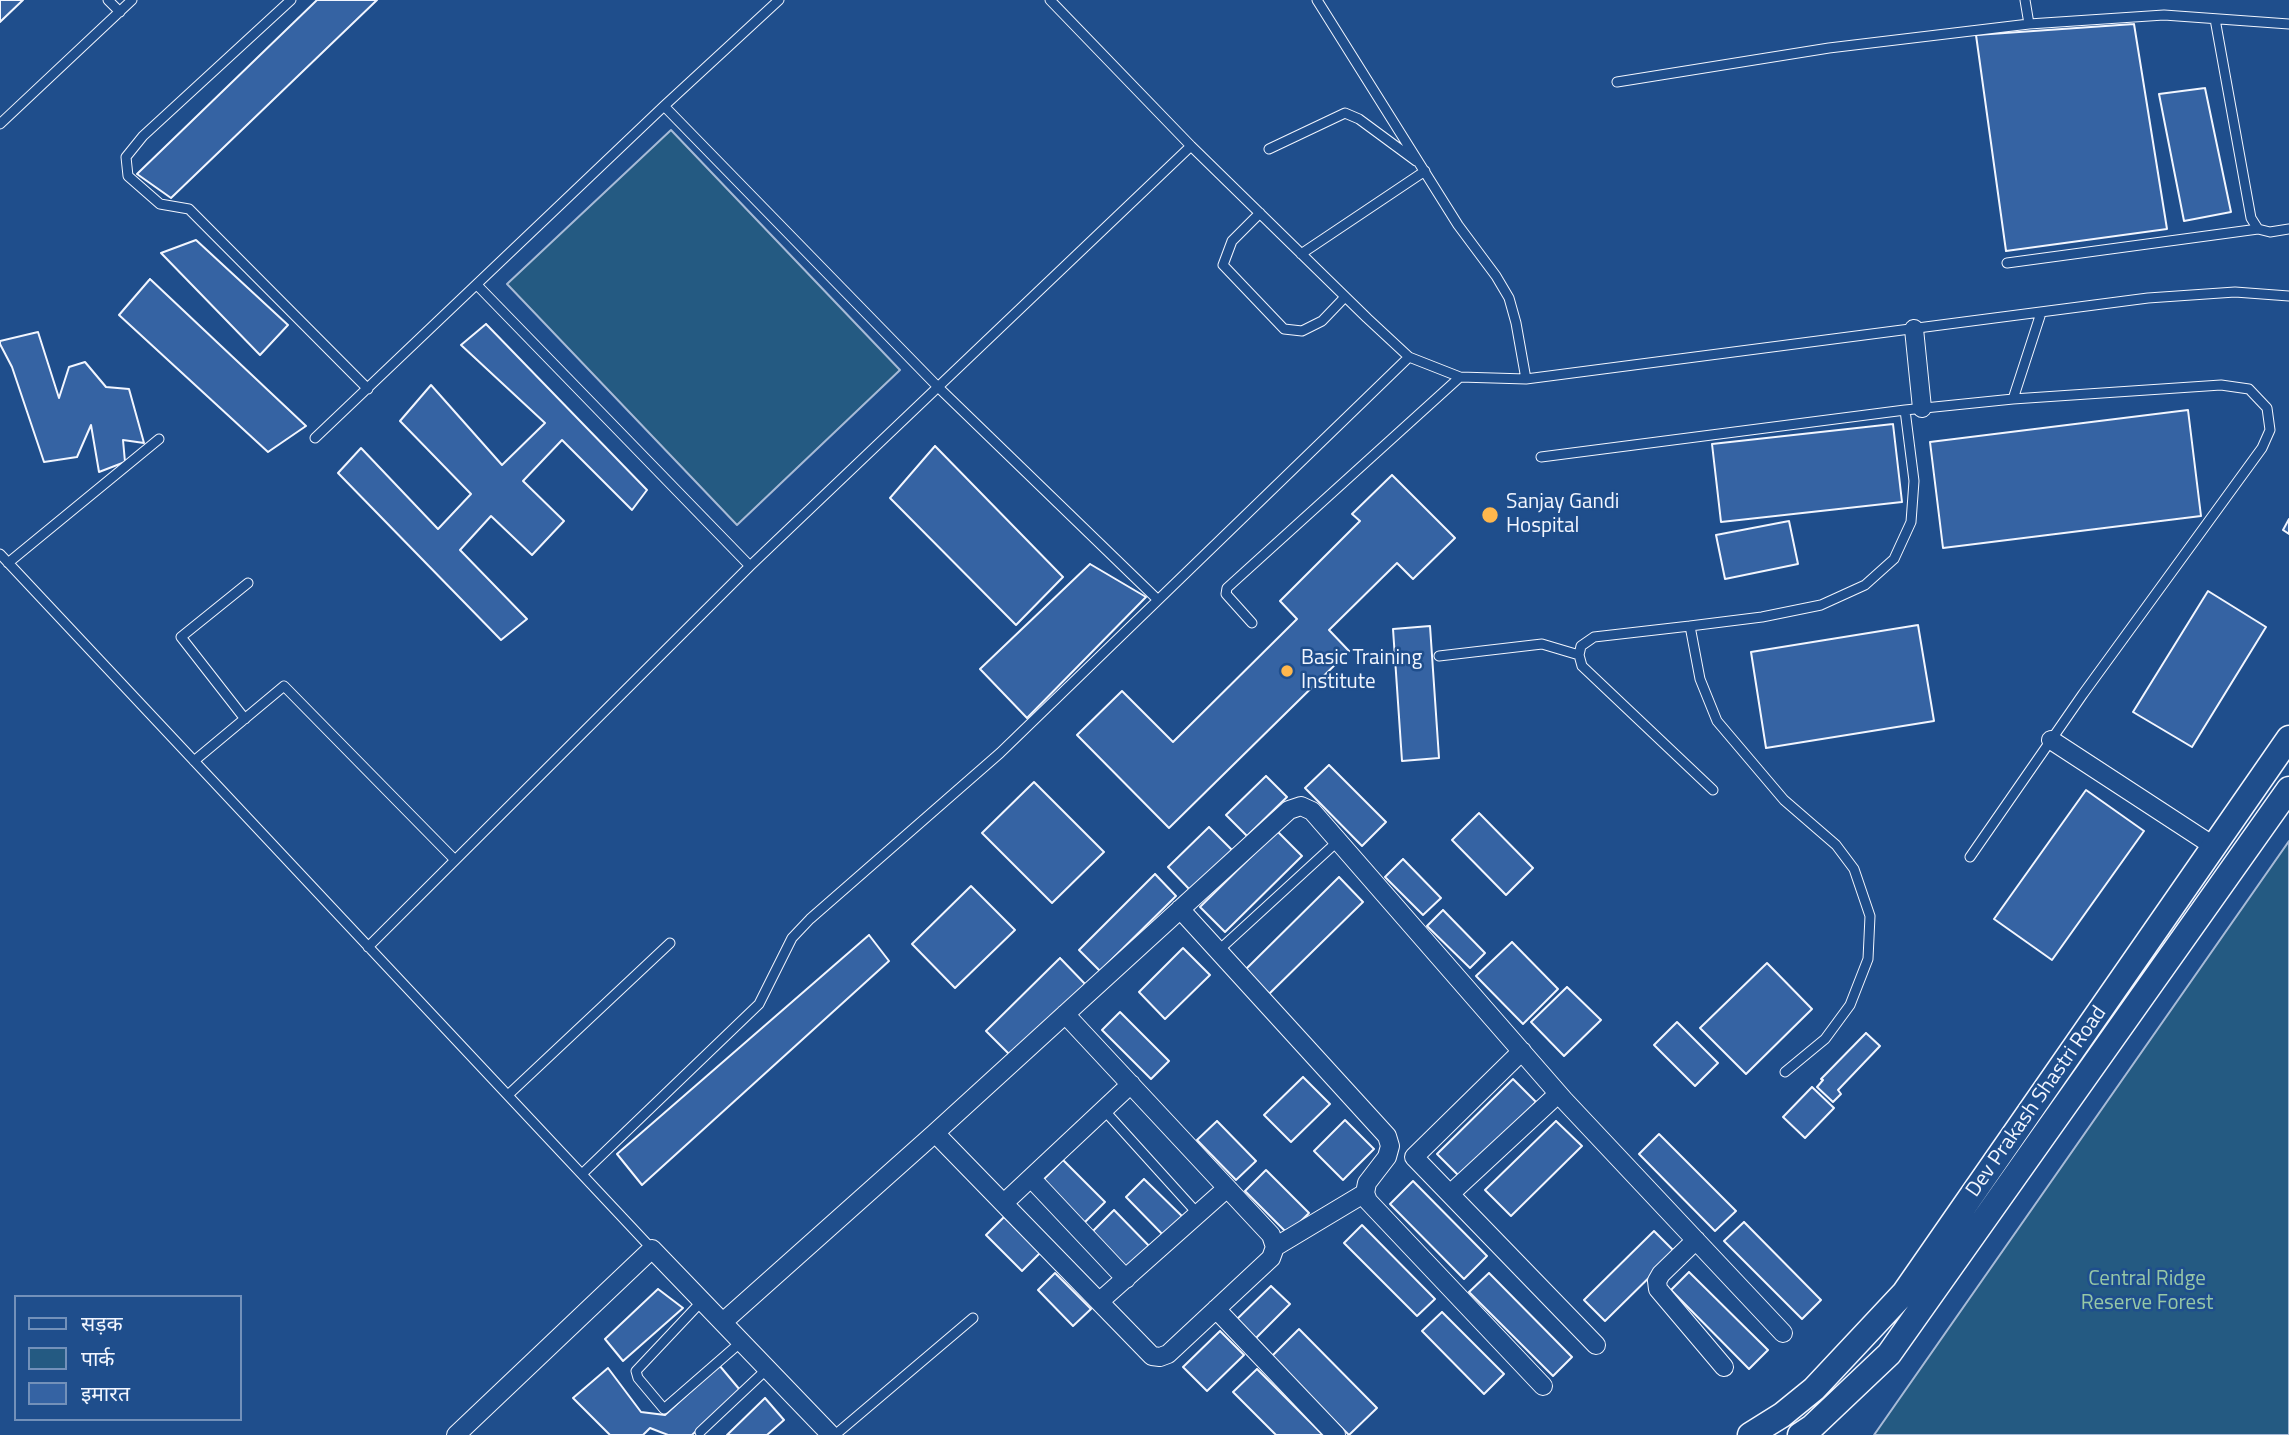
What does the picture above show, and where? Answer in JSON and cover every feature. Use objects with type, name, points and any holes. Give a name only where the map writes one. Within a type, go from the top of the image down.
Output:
[{"type":"street","points":[[1913,409],[1914,329]]},
{"type":"street","name":"Dev Prakash Shastri Road","points":[[1750,1435],[1782,1415],[1814,1389],[1904,1293],[2289,738]]},
{"type":"street","points":[[2051,740],[2215,847]]},
{"type":"street","name":"Dev Prakash Shastri Road","points":[[1800,1435],[1812,1427],[1889,1354],[2289,789]]},
{"type":"street","points":[[723,1322],[936,1133],[1289,810],[1301,806],[1312,811],[1558,1094],[1783,1333]]},
{"type":"street","points":[[1180,909],[1387,1136],[1390,1146],[1387,1157],[1367,1183],[1365,1193],[1368,1201],[1543,1386]]},
{"type":"street","points":[[936,1133],[1152,1356],[1168,1354],[1271,1258],[1275,1247],[1271,1235],[1065,1014]]},
{"type":"street","points":[[1522,1051],[1414,1157],[1596,1345]]},
{"type":"street","points":[[1004,1203],[1131,1084]]},
{"type":"street","points":[[1450,1194],[1558,1094]]},
{"type":"street","points":[[1031,1178],[1126,1279]]},
{"type":"street","points":[[1100,1301],[1226,1189]]},
{"type":"street","points":[[1275,1247],[1365,1193]]},
{"type":"street","points":[[1696,1240],[1661,1274],[1657,1281],[1658,1290],[1724,1367]]},
{"type":"street","points":[[456,1435],[652,1249],[833,1435]]},
{"type":"street","points":[[1216,1309],[1336,1435]]},
{"type":"lane","points":[[108,0],[120,12]]},
{"type":"lane","points":[[0,124],[132,0]]},
{"type":"lane","points":[[291,0],[143,136],[126,157],[128,176],[160,204],[189,209],[368,389]]},
{"type":"lane","points":[[315,439],[779,0]]},
{"type":"lane","points":[[1050,0],[1191,146],[1409,357],[1461,377],[1525,379],[2148,298],[2235,292],[2289,296]]},
{"type":"lane","points":[[1317,0],[1458,225],[1509,298],[1525,379]]},
{"type":"lane","points":[[2025,0],[2029,24]]},
{"type":"lane","points":[[1617,82],[1842,47],[2029,24],[2164,15],[2289,24]]},
{"type":"lane","points":[[2215,19],[2249,212],[2258,229]]},
{"type":"lane","points":[[664,106],[938,387],[1157,599]]},
{"type":"lane","points":[[1269,149],[1345,113],[1359,119],[1423,167]]},
{"type":"lane","points":[[368,947],[750,566],[1191,146]]},
{"type":"lane","points":[[1301,254],[1423,167]]},
{"type":"lane","points":[[1260,213],[1232,241],[1223,265],[1284,329],[1302,331],[1322,321],[1345,297]]},
{"type":"lane","points":[[2007,263],[2258,229],[2270,232],[2289,229]]},
{"type":"lane","points":[[478,286],[750,566]]},
{"type":"lane","points":[[2013,399],[2040,313]]},
{"type":"lane","points":[[582,1174],[760,1004],[792,938],[810,919],[1000,753],[1409,357]]},
{"type":"lane","points":[[1252,623],[1226,594],[1227,588],[1461,377]]},
{"type":"lane","points":[[1541,457],[1913,409],[2013,399],[2221,385],[2249,389],[2267,408],[2270,430],[2262,448],[1970,857]]},
{"type":"lane","points":[[1713,790],[1582,666],[1579,655],[1581,646],[1594,637],[1762,617],[1821,605],[1864,585],[1894,559],[1911,522],[1914,481],[1913,409]]},
{"type":"lane","points":[[8,563],[159,439]]},
{"type":"lane","points":[[0,554],[652,1249]]},
{"type":"lane","points":[[244,719],[181,637],[248,583]]},
{"type":"lane","points":[[1690,626],[1700,680],[1717,721],[1784,800],[1836,845],[1854,869],[1870,916],[1868,959],[1850,1005],[1825,1039],[1785,1072]]},
{"type":"lane","points":[[1439,656],[1542,644],[1579,655]]},
{"type":"lane","points":[[194,761],[284,686],[455,860]]},
{"type":"lane","points":[[1219,950],[1338,841]]},
{"type":"lane","points":[[508,1095],[670,943]]},
{"type":"lane","points":[[1104,1110],[1198,1214]]},
{"type":"lane","points":[[702,1301],[636,1371],[638,1378],[664,1409],[741,1342]]},
{"type":"lane","points":[[833,1435],[972,1318]]},
{"type":"lane","points":[[699,1432],[767,1368]]},
{"type":"green space","points":[[671,130],[900,370],[737,525],[507,284]]},
{"type":"green space","name":"Central Ridge Reserve Forest","points":[[2289,841],[2289,1435],[1874,1435]]},
{"type":"building","points":[[0,0],[23,0],[0,22]]},
{"type":"building","points":[[317,0],[377,0],[171,198],[137,174]]},
{"type":"building","points":[[2134,24],[2167,229],[2006,251],[1976,35]]},
{"type":"building","points":[[2205,88],[2231,212],[2184,221],[2159,94]]},
{"type":"building","points":[[196,240],[288,325],[260,355],[161,253]]},
{"type":"building","points":[[150,279],[306,426],[268,452],[119,315]]},
{"type":"building","points":[[486,324],[647,490],[632,510],[562,440],[523,481],[564,521],[532,555],[491,516],[460,550],[527,619],[501,640],[338,473],[361,448],[438,529],[471,494],[400,421],[431,385],[502,465],[545,423],[461,345]]},
{"type":"building","points":[[38,332],[59,398],[69,367],[85,362],[106,387],[129,389],[144,443],[123,440],[125,462],[99,472],[91,425],[77,457],[44,462],[12,367],[0,344],[0,341]]},
{"type":"building","points":[[2188,410],[2201,516],[1943,548],[1930,442]]},
{"type":"building","points":[[1893,424],[1902,502],[1721,522],[1712,444]]},
{"type":"building","points":[[935,446],[1063,577],[1016,625],[890,498]]},
{"type":"building","name":"Basic Training Institute","points":[[1392,475],[1455,538],[1413,579],[1397,563],[1329,630],[1349,651],[1169,828],[1077,735],[1122,691],[1173,742],[1297,619],[1280,601],[1360,521],[1352,514]]},
{"type":"building","points":[[2289,519],[2289,534],[2283,530]]},
{"type":"building","points":[[1789,521],[1798,564],[1725,579],[1716,535]]},
{"type":"building","points":[[1090,564],[1146,597],[1027,718],[980,669]]},
{"type":"building","points":[[2208,591],[2266,627],[2192,747],[2133,712]]},
{"type":"building","points":[[1918,625],[1934,721],[1766,748],[1751,652]]},
{"type":"building","points":[[1430,626],[1439,758],[1402,761],[1393,629]]},
{"type":"building","points":[[1329,765],[1386,822],[1362,846],[1305,788]]},
{"type":"building","points":[[1266,776],[1287,797],[1247,836],[1226,815]]},
{"type":"building","points":[[1034,782],[1104,852],[1052,903],[982,833]]},
{"type":"building","points":[[2086,790],[2144,831],[2052,960],[1994,919]]},
{"type":"building","points":[[1479,813],[1533,868],[1506,895],[1452,840]]},
{"type":"building","points":[[1209,827],[1232,850],[1191,891],[1168,867]]},
{"type":"building","points":[[1277,831],[1302,856],[1225,932],[1200,907]]},
{"type":"building","points":[[1403,859],[1441,898],[1423,915],[1385,877]]},
{"type":"building","points":[[1155,874],[1176,896],[1100,971],[1079,950]]},
{"type":"building","points":[[1339,877],[1363,902],[1269,994],[1245,970]]},
{"type":"building","points":[[971,886],[1015,930],[955,988],[912,944]]},
{"type":"building","points":[[1443,910],[1485,953],[1470,968],[1427,926]]},
{"type":"building","points":[[869,935],[889,961],[642,1185],[617,1154]]},
{"type":"building","points":[[1512,942],[1558,989],[1523,1024],[1476,976]]},
{"type":"building","points":[[1183,948],[1210,975],[1165,1019],[1139,992]]},
{"type":"building","points":[[1060,958],[1087,986],[1013,1058],[986,1031]]},
{"type":"building","points":[[1767,963],[1812,1009],[1746,1074],[1700,1028]]},
{"type":"building","points":[[1567,987],[1601,1020],[1564,1056],[1531,1022]]},
{"type":"building","points":[[1120,1012],[1169,1061],[1151,1079],[1102,1030]]},
{"type":"building","points":[[1677,1022],[1718,1063],[1695,1086],[1654,1045]]},
{"type":"building","points":[[1866,1033],[1880,1046],[1838,1090],[1841,1094],[1833,1102],[1817,1087],[1823,1080],[1821,1079]]},
{"type":"building","points":[[1303,1077],[1330,1104],[1291,1142],[1264,1115]]},
{"type":"building","points":[[1513,1079],[1536,1102],[1460,1177],[1437,1154]]},
{"type":"building","points":[[1812,1087],[1834,1108],[1805,1138],[1783,1117]]},
{"type":"building","points":[[1345,1120],[1374,1149],[1343,1180],[1314,1151]]},
{"type":"building","points":[[1217,1121],[1256,1161],[1236,1180],[1197,1140]]},
{"type":"building","points":[[1556,1121],[1582,1146],[1511,1216],[1485,1190]]},
{"type":"building","points":[[1659,1134],[1736,1211],[1715,1231],[1639,1154]]},
{"type":"building","points":[[1063,1160],[1105,1202],[1083,1224],[1041,1182]]},
{"type":"building","points":[[1266,1170],[1309,1213],[1288,1234],[1245,1191]]},
{"type":"building","points":[[1144,1179],[1186,1220],[1167,1239],[1126,1197]]},
{"type":"building","points":[[1413,1181],[1487,1256],[1464,1279],[1390,1204]]},
{"type":"building","points":[[1114,1210],[1153,1250],[1128,1274],[1089,1235]]},
{"type":"building","points":[[1004,1217],[1040,1253],[1022,1271],[986,1235]]},
{"type":"building","points":[[1744,1222],[1821,1300],[1802,1319],[1724,1241]]},
{"type":"building","points":[[1362,1225],[1435,1299],[1417,1316],[1344,1243]]},
{"type":"building","points":[[1654,1231],[1675,1252],[1605,1321],[1584,1300]]},
{"type":"building","points":[[1689,1272],[1768,1350],[1749,1369],[1671,1290]]},
{"type":"building","points":[[1055,1273],[1091,1309],[1073,1326],[1038,1290]]},
{"type":"building","points":[[1489,1273],[1572,1357],[1553,1376],[1469,1292]]},
{"type":"building","points":[[1271,1286],[1290,1304],[1254,1340],[1235,1321]]},
{"type":"building","points":[[658,1289],[683,1308],[623,1361],[605,1339]]},
{"type":"building","points":[[1442,1312],[1504,1374],[1484,1394],[1422,1331]]},
{"type":"building","points":[[1299,1329],[1377,1408],[1349,1435],[1270,1358]]},
{"type":"building","points":[[1220,1331],[1244,1355],[1207,1391],[1183,1367]]},
{"type":"building","points":[[719,1365],[740,1390],[692,1435],[668,1435],[650,1428],[643,1435],[610,1435],[573,1398],[608,1368],[641,1412],[665,1415]]},
{"type":"building","points":[[1257,1369],[1323,1435],[1276,1435],[1233,1392]]},
{"type":"building","points":[[765,1398],[784,1420],[767,1435],[727,1435]]},
{"type":"place","name":"Sanjay Gandi Hospital","points":[[1490,515]]},
{"type":"place","name":"Basic Training Institute","points":[[1287,671]]}]
